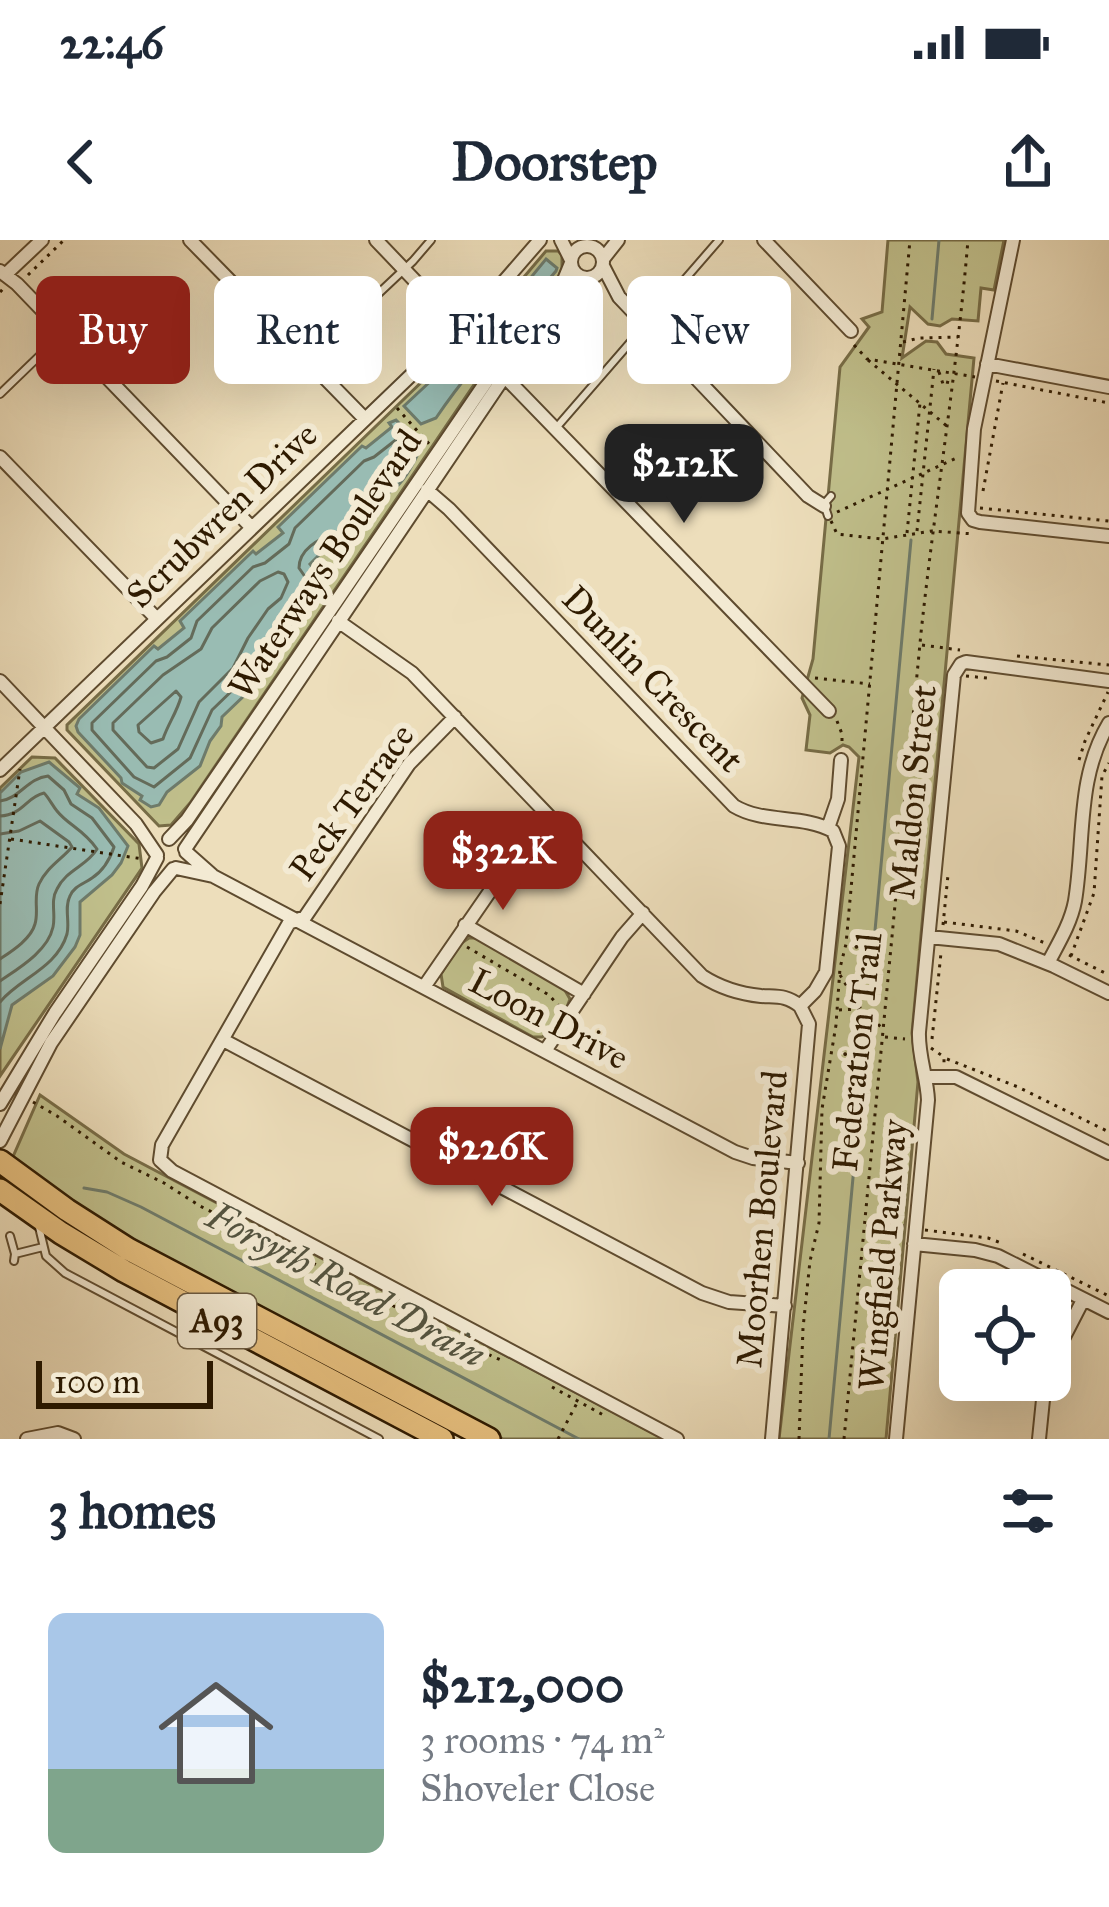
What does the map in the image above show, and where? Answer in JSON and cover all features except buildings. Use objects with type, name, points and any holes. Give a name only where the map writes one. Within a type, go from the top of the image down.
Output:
[{"type":"highway","name":"A93","points":[[0,1162],[128,1249],[489,1439]]},
{"type":"highway","name":"A93","points":[[0,1190],[124,1271],[442,1439]]},
{"type":"street","points":[[36,303],[3,273],[42,240]]},
{"type":"street","points":[[190,240],[225,276]]},
{"type":"street","points":[[376,240],[411,276]]},
{"type":"street","name":"Scrubwren Drive","points":[[509,276],[540,240]]},
{"type":"street","points":[[583,276],[574,272],[564,240],[592,244],[599,251],[627,306]]},
{"type":"street","points":[[593,276],[617,240]]},
{"type":"street","points":[[764,240],[849,333]]},
{"type":"street","points":[[1012,240],[974,429],[968,509],[973,520],[1109,536]]},
{"type":"street","points":[[571,262],[577,250],[592,244]]},
{"type":"street","name":"Waterways Boulevard","points":[[169,840],[514,341],[564,280],[571,262]]},
{"type":"street","points":[[603,287],[619,297]]},
{"type":"street","points":[[987,364],[1109,387]]},
{"type":"street","name":"Scrubwren Drive","points":[[0,770],[406,379]]},
{"type":"street","points":[[114,384],[252,528]]},
{"type":"street","points":[[329,384],[364,419]]},
{"type":"street","name":"Waterways Boulevard","points":[[186,850],[499,384]]},
{"type":"street","points":[[512,384],[829,712]]},
{"type":"street","points":[[700,384],[808,496],[828,506]]},
{"type":"street","points":[[0,457],[157,619]]},
{"type":"street","name":"Dunlin Crescent","points":[[427,490],[734,806],[756,817],[828,828]]},
{"type":"street","points":[[338,621],[405,667],[692,967],[710,982],[760,996],[783,996],[800,1006],[826,972],[839,846],[828,828],[838,799],[841,760]]},
{"type":"street","name":"Maldon Street","points":[[927,1077],[919,1040],[935,937],[956,669],[1109,681]]},
{"type":"street","points":[[0,681],[136,824],[156,836],[179,841],[186,850],[184,862],[154,892],[51,1043],[0,1142]]},
{"type":"street","name":"Peck Terrace","points":[[298,920],[305,917],[418,752],[454,717]]},
{"type":"street","points":[[1048,963],[1075,904],[1088,775],[1093,752],[1108,729]]},
{"type":"street","points":[[424,987],[547,814]]},
{"type":"street","points":[[136,824],[152,857],[175,868]]},
{"type":"street","points":[[0,1104],[142,886],[152,857],[169,840]]},
{"type":"street","name":"Loon Drive","points":[[186,850],[213,876]]},
{"type":"street","name":"Loon Drive","points":[[175,868],[213,876],[735,1153],[798,1163]]},
{"type":"street","points":[[545,1051],[643,913]]},
{"type":"street","points":[[298,920],[289,923],[162,1145],[163,1165],[677,1439]]},
{"type":"street","points":[[465,925],[584,994]]},
{"type":"street","points":[[935,937],[999,944],[1109,993]]},
{"type":"street","name":"Moorhen Boulevard","points":[[772,1439],[809,1024],[800,1006]]},
{"type":"street","points":[[223,1040],[702,1293],[729,1302],[784,1306]]},
{"type":"street","points":[[927,1077],[956,1077],[1109,1153]]},
{"type":"street","name":"Wingfield Parkway","points":[[896,1439],[927,1077]]},
{"type":"street","points":[[914,1244],[998,1256],[1109,1312]]},
{"type":"street","points":[[1071,1323],[1083,1300]]},
{"type":"street","points":[[1039,1439],[1047,1401]]},
{"type":"street","points":[[28,1439],[58,1433],[74,1439]]},
{"type":"lane","points":[[382,290],[431,240]]},
{"type":"lane","points":[[688,276],[718,240]]},
{"type":"lane","points":[[556,428],[627,347]]},
{"type":"lane","points":[[0,394],[36,359]]},
{"type":"lane","points":[[38,1218],[43,1247],[64,1274],[379,1439]]},
{"type":"lane","points":[[10,1236],[14,1257],[43,1247]]},
{"type":"path","points":[[17,284],[64,240]]},
{"type":"path","points":[[799,1439],[803,1328],[820,1210],[820,1134],[846,944],[910,240]]},
{"type":"path","name":"Federation Trail","points":[[844,1439],[920,645],[968,240]]},
{"type":"path","points":[[0,290],[6,295]]},
{"type":"path","points":[[849,333],[867,359],[948,427]]},
{"type":"path","points":[[903,342],[960,337]]},
{"type":"path","points":[[867,359],[899,362],[952,372],[947,385],[936,369]]},
{"type":"path","points":[[917,533],[936,369]]},
{"type":"path","points":[[989,380],[1109,404]]},
{"type":"path","points":[[983,490],[1003,382]]},
{"type":"path","points":[[907,536],[920,403]]},
{"type":"path","points":[[395,406],[429,442]]},
{"type":"path","points":[[972,451],[887,490],[828,506],[837,535],[882,539],[932,531],[976,534]]},
{"type":"path","points":[[980,508],[1109,521]]},
{"type":"path","points":[[920,645],[966,650],[965,669]]},
{"type":"path","points":[[1014,655],[1109,665]]},
{"type":"path","points":[[803,685],[812,678],[870,684]]},
{"type":"path","points":[[1079,759],[1109,690]]},
{"type":"path","points":[[829,712],[842,734],[841,760]]},
{"type":"path","points":[[1071,956],[1094,893],[1102,776],[1109,763]]},
{"type":"path","points":[[0,904],[20,767]]},
{"type":"path","points":[[10,838],[152,857]]},
{"type":"path","points":[[141,844],[152,857]]},
{"type":"path","points":[[143,868],[152,857]]},
{"type":"path","points":[[949,859],[944,922],[935,937],[931,1049],[1109,1132]]},
{"type":"path","points":[[944,922],[1016,931],[1109,975]]},
{"type":"path","points":[[465,946],[549,995],[570,1015]]},
{"type":"path","points":[[840,974],[861,1009],[883,1033],[919,1040]]},
{"type":"path","points":[[838,1010],[861,1009]]},
{"type":"path","points":[[943,1075],[944,1058]]},
{"type":"path","points":[[22,1096],[121,1162],[200,1206],[507,1363]]},
{"type":"path","points":[[864,1226],[916,1227]]},
{"type":"path","points":[[552,1388],[610,1418]]},
{"type":"path","points":[[558,1439],[578,1402]]},
{"type":"shaded area","points":[[888,240],[1004,240],[994,290],[981,288],[978,321],[928,324],[910,307],[902,358],[926,341],[937,342],[946,354],[974,358],[912,1033],[918,1082],[886,1439],[779,1439],[859,757],[843,745],[830,753],[806,750],[810,715],[802,698],[813,659],[840,367],[869,327],[862,319],[882,312]]},
{"type":"shaded area","points":[[546,251],[562,255],[559,276],[525,276]]},
{"type":"shaded area","points":[[420,384],[475,384],[171,825],[159,826],[67,725]]},
{"type":"shaded area","points":[[32,757],[55,758],[139,844],[142,868],[0,1076],[0,788]]},
{"type":"shaded area","points":[[469,938],[563,987],[570,999],[549,1033],[533,1037],[443,987],[441,974]]},
{"type":"shaded area","points":[[40,1095],[124,1154],[664,1439],[503,1439],[132,1244],[12,1159]]},
{"type":"water","points":[[546,259],[557,268],[552,276],[532,276]]},
{"type":"water","points":[[428,384],[462,384],[436,418],[421,424],[404,406]]},
{"type":"water","points":[[396,420],[421,445],[407,474],[338,547],[332,552],[327,547],[310,564],[326,583],[309,602],[304,616],[289,626],[280,650],[271,652],[250,690],[222,717],[200,766],[167,792],[159,805],[151,807],[140,800],[142,796],[122,783],[78,732],[79,719],[154,646],[158,649],[184,628],[180,621],[253,551],[256,554],[283,533],[278,527]]},
{"type":"water","points":[[49,762],[80,788],[77,794],[99,808],[128,846],[112,875],[80,902],[80,935],[75,947],[53,976],[12,1005],[0,1049],[0,793],[21,772]]},
{"type":"waterway","points":[[932,319],[939,240]]},
{"type":"waterway","points":[[871,974],[911,540]]},
{"type":"waterway","points":[[829,1439],[865,1047]]},
{"type":"waterway","name":"Forsyth Road Drain","points":[[84,1188],[141,1207],[579,1439]]}]
